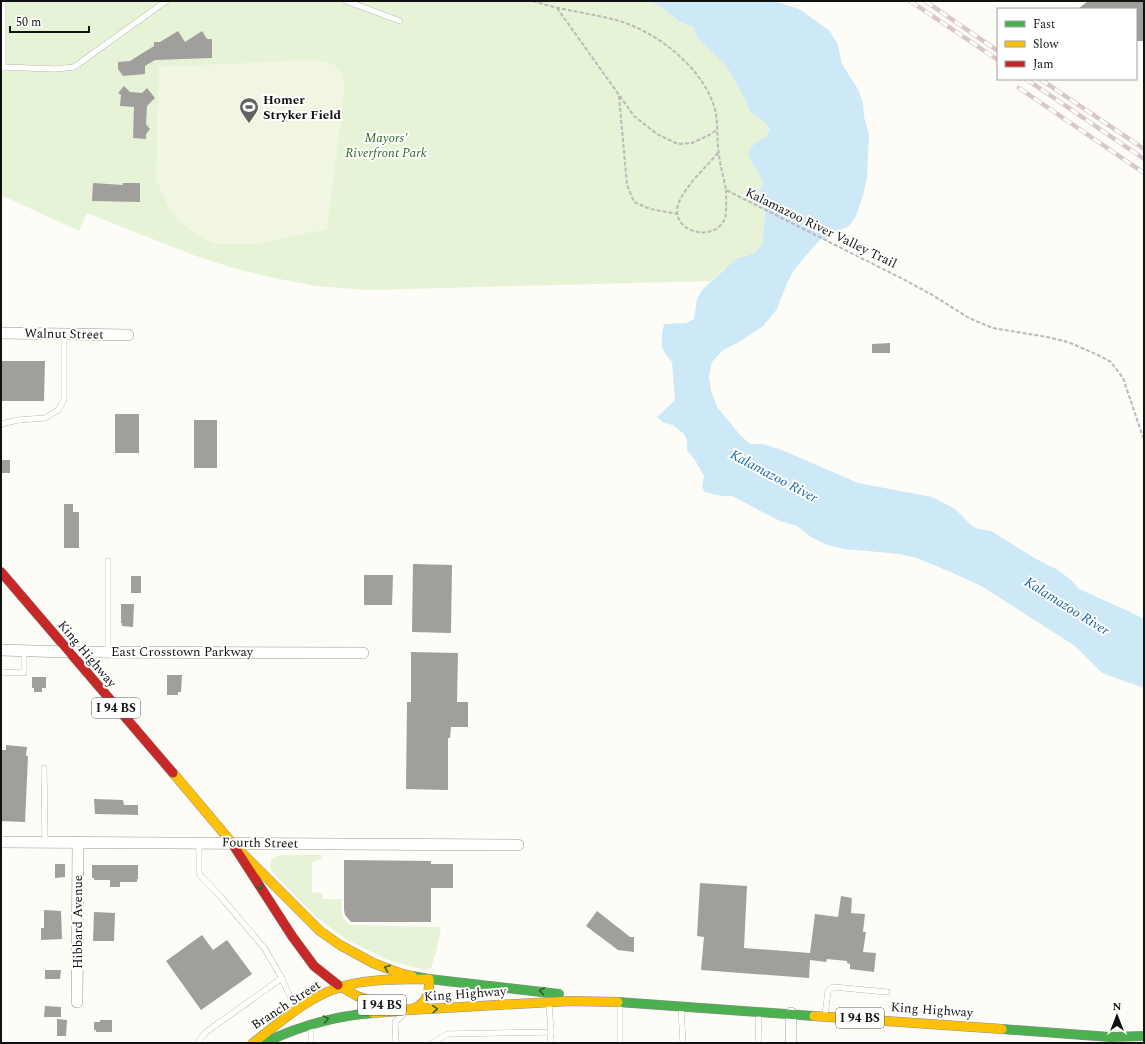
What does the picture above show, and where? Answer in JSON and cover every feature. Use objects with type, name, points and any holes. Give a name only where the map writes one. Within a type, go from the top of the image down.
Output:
[{"type":"main road","name":"King Highway","points":[[1,572],[232,843],[320,931],[355,954],[380,966],[402,974],[429,979],[538,990],[609,1001],[1037,1031],[1139,1043]]},
{"type":"main road","name":"King Highway","points":[[232,843],[302,950],[318,970],[341,987],[373,1002],[387,1007],[409,1010],[549,1002],[609,1001]]},
{"type":"main road","name":"Branch Street","points":[[253,1043],[322,995],[341,987],[371,982],[429,979]]},
{"type":"main road","points":[[409,1010],[419,1006],[427,1000],[430,990],[429,979]]},
{"type":"main road","name":"Branch Street","points":[[264,1043],[279,1035],[311,1023],[340,1016],[367,1012],[409,1010]]},
{"type":"main road","name":"King Highway","points":[[1110,1040],[1144,1036]]},
{"type":"street","name":"Walnut Street","points":[[1,333],[128,334]]},
{"type":"street","name":"East Crosstown Parkway","points":[[1,650],[68,652],[363,653]]},
{"type":"street","name":"Fourth Street","points":[[1,842],[518,845]]},
{"type":"street","name":"Hibbard Avenue","points":[[77,1002],[78,842]]},
{"type":"street","points":[[790,1043],[791,1013]]},
{"type":"street","points":[[1037,1031],[1061,1043]]},
{"type":"lane","points":[[3,1],[2,67],[55,69],[74,67],[166,1]]},
{"type":"lane","points":[[346,1],[400,21]]},
{"type":"lane","points":[[1,424],[18,420],[45,418],[58,410],[64,400],[64,333]]},
{"type":"lane","points":[[108,561],[108,651]]},
{"type":"lane","points":[[1,672],[24,673],[24,651]]},
{"type":"lane","points":[[44,768],[45,842]]},
{"type":"lane","points":[[199,842],[199,874],[221,897],[265,949],[282,978],[297,1011]]},
{"type":"lane","points":[[198,1043],[206,1032],[282,978]]},
{"type":"lane","points":[[825,1016],[828,991],[833,987],[887,992]]},
{"type":"lane","points":[[549,1002],[551,1032],[550,1043]]},
{"type":"lane","points":[[620,1002],[620,1043]]},
{"type":"lane","points":[[681,1006],[683,1043]]},
{"type":"lane","points":[[396,1043],[395,1022],[409,1010]]},
{"type":"lane","points":[[758,1043],[759,1011]]},
{"type":"lane","points":[[311,1023],[311,1043]]},
{"type":"lane","points":[[432,1043],[448,1034],[551,1032]]},
{"type":"path","name":"Kalamazoo River Valley Trail","points":[[533,1],[617,20],[632,26],[674,50],[694,71],[714,106],[718,129],[718,153],[726,190],[903,278],[969,318],[993,328],[1068,342],[1098,354],[1111,362],[1123,378],[1144,440]]},
{"type":"path","points":[[557,7],[634,116],[657,134],[678,144],[692,143],[718,129]]},
{"type":"path","points":[[619,95],[627,185],[634,202],[650,209],[679,214]]},
{"type":"path","points":[[718,153],[688,188],[678,205],[680,221],[693,231],[702,233],[717,229],[725,216],[726,190]]},
{"type":"green space","name":"Mayors' Riverfront Park","points":[[1,1],[649,1],[658,5],[680,22],[694,26],[697,38],[725,64],[745,99],[750,112],[770,128],[764,139],[756,142],[752,164],[758,171],[763,183],[759,191],[765,214],[762,245],[754,253],[744,256],[724,269],[711,281],[368,290],[316,286],[233,268],[193,255],[87,213],[79,231],[1,195]]},
{"type":"green space","name":"Homer Stryker Field","points":[[308,60],[323,61],[333,64],[340,72],[345,87],[327,229],[257,244],[217,244],[200,237],[181,223],[168,206],[156,180],[159,67]]},
{"type":"green space","points":[[280,855],[322,855],[322,859],[312,862],[312,892],[322,893],[323,899],[342,899],[343,917],[347,923],[351,925],[441,927],[437,949],[431,968],[425,970],[390,961],[347,940],[316,917],[273,873],[270,867],[271,860]]},
{"type":"water","name":"Kalamazoo River","points":[[649,1],[773,1],[799,9],[829,30],[838,45],[842,64],[859,91],[869,135],[867,178],[856,216],[849,226],[820,240],[809,252],[794,270],[787,283],[777,309],[763,326],[739,342],[723,350],[712,362],[709,376],[711,391],[717,407],[740,435],[750,444],[763,444],[782,450],[858,483],[932,497],[955,509],[971,525],[978,529],[991,531],[1036,559],[1058,570],[1072,581],[1079,589],[1144,619],[1144,688],[1102,673],[1075,646],[983,587],[960,576],[917,558],[900,554],[845,549],[827,545],[811,537],[797,526],[780,521],[732,496],[722,496],[705,492],[702,487],[704,476],[695,460],[687,450],[687,440],[684,434],[673,425],[664,423],[657,417],[675,400],[672,362],[662,347],[662,335],[664,324],[686,323],[694,319],[697,299],[702,290],[736,259],[754,253],[762,245],[765,214],[759,191],[763,183],[758,171],[752,164],[748,152],[756,142],[765,138],[770,128],[750,112],[745,99],[725,64],[697,38],[694,27],[680,22],[658,5]]},
{"type":"building","points":[[1088,1],[1144,1],[1144,41],[1137,41],[1137,8],[1079,8]]},
{"type":"building","points":[[178,31],[185,42],[202,31],[207,39],[212,39],[212,58],[155,60],[145,66],[145,74],[123,76],[118,69],[118,62],[130,61],[154,46],[154,42],[160,42]]},
{"type":"building","points":[[124,86],[130,92],[142,93],[147,88],[155,98],[147,106],[146,124],[150,129],[146,134],[146,139],[133,138],[134,107],[120,106],[121,95],[118,93]]},
{"type":"building","points":[[93,183],[123,185],[123,183],[140,183],[140,202],[92,201]]},
{"type":"building","points":[[890,343],[890,353],[872,353],[872,344]]},
{"type":"building","points":[[1,361],[45,361],[44,401],[1,401]]},
{"type":"building","points":[[115,414],[139,414],[139,453],[115,453]]},
{"type":"building","points":[[194,420],[217,420],[217,468],[194,468]]},
{"type":"building","points":[[1,460],[10,460],[10,473],[1,473]]},
{"type":"building","points":[[64,504],[73,504],[73,512],[79,512],[79,548],[64,548]]},
{"type":"building","points":[[413,564],[452,565],[451,633],[412,632]]},
{"type":"building","points":[[364,575],[393,575],[392,605],[364,605]]},
{"type":"building","points":[[131,576],[141,576],[141,593],[131,593]]},
{"type":"building","points":[[121,604],[134,604],[133,627],[122,626]]},
{"type":"building","points":[[411,652],[458,653],[457,702],[468,702],[468,727],[451,727],[450,738],[448,738],[448,790],[406,789],[407,702],[411,702]]},
{"type":"building","points":[[167,675],[182,675],[181,692],[178,692],[178,695],[167,695]]},
{"type":"building","points":[[32,677],[46,677],[46,688],[42,688],[42,692],[34,692],[34,688],[32,688]]},
{"type":"building","points":[[6,745],[27,747],[26,756],[28,756],[25,822],[1,821],[1,750],[6,750]]},
{"type":"building","points":[[94,799],[123,800],[124,805],[138,805],[138,815],[95,814]]},
{"type":"building","points":[[344,860],[431,861],[431,864],[453,864],[453,888],[431,888],[431,922],[351,922],[345,915],[344,910]]},
{"type":"building","points":[[55,864],[65,864],[65,877],[55,878]]},
{"type":"building","points":[[92,865],[138,865],[137,882],[120,882],[120,887],[110,887],[110,880],[94,880],[94,878],[92,878]]},
{"type":"building","points":[[700,883],[747,886],[744,948],[810,953],[815,914],[838,917],[841,896],[852,898],[851,913],[865,914],[863,932],[866,932],[863,952],[876,953],[874,972],[850,969],[850,964],[847,963],[847,961],[827,959],[826,962],[810,960],[809,978],[701,970],[704,937],[697,936]]},
{"type":"building","points":[[44,910],[61,911],[62,939],[41,940],[41,928],[44,928]]},
{"type":"building","points":[[597,911],[630,937],[634,937],[634,952],[618,950],[586,926]]},
{"type":"building","points":[[94,912],[115,913],[114,941],[93,941]]},
{"type":"building","points":[[202,935],[213,950],[227,940],[252,974],[201,1010],[166,961]]},
{"type":"building","points":[[45,970],[61,970],[60,979],[45,979]]},
{"type":"building","points":[[45,1006],[61,1007],[61,1017],[44,1017]]},
{"type":"building","points":[[57,1019],[67,1020],[66,1036],[57,1036]]},
{"type":"building","points":[[100,1020],[112,1020],[112,1032],[96,1032],[96,1030],[94,1030],[94,1022],[100,1022]]},
{"type":"railway","points":[[910,1],[997,59]]},
{"type":"railway","points":[[925,1],[997,50]]},
{"type":"railway","points":[[1027,80],[1144,159]]},
{"type":"railway","points":[[1041,80],[1144,149]]},
{"type":"railway","points":[[1019,88],[1144,173]]},
{"type":"traffic: fast","points":[[412,976],[559,994]]},
{"type":"traffic: fast","points":[[618,1002],[814,1016]]},
{"type":"traffic: fast","points":[[264,1043],[290,1032],[331,1019],[373,1013]]},
{"type":"traffic: fast","points":[[1002,1029],[1110,1037],[1144,1036]]},
{"type":"traffic: slow","points":[[173,773],[232,843],[320,931],[340,945],[373,963],[402,974],[412,976]]},
{"type":"traffic: slow","points":[[253,1043],[306,1003],[329,991],[362,982],[429,979],[429,991],[425,1000],[420,1005],[403,1011],[373,1013]]},
{"type":"traffic: slow","points":[[338,985],[357,996],[387,1007],[409,1010],[570,1001],[618,1002]]},
{"type":"traffic: slow","points":[[814,1016],[1002,1029]]},
{"type":"traffic: jam","points":[[1,572],[173,773]]},
{"type":"traffic: jam","points":[[232,843],[292,936],[314,966],[338,985]]},
{"type":"place","name":"Homer Stryker Field","points":[[249,124]]}]
